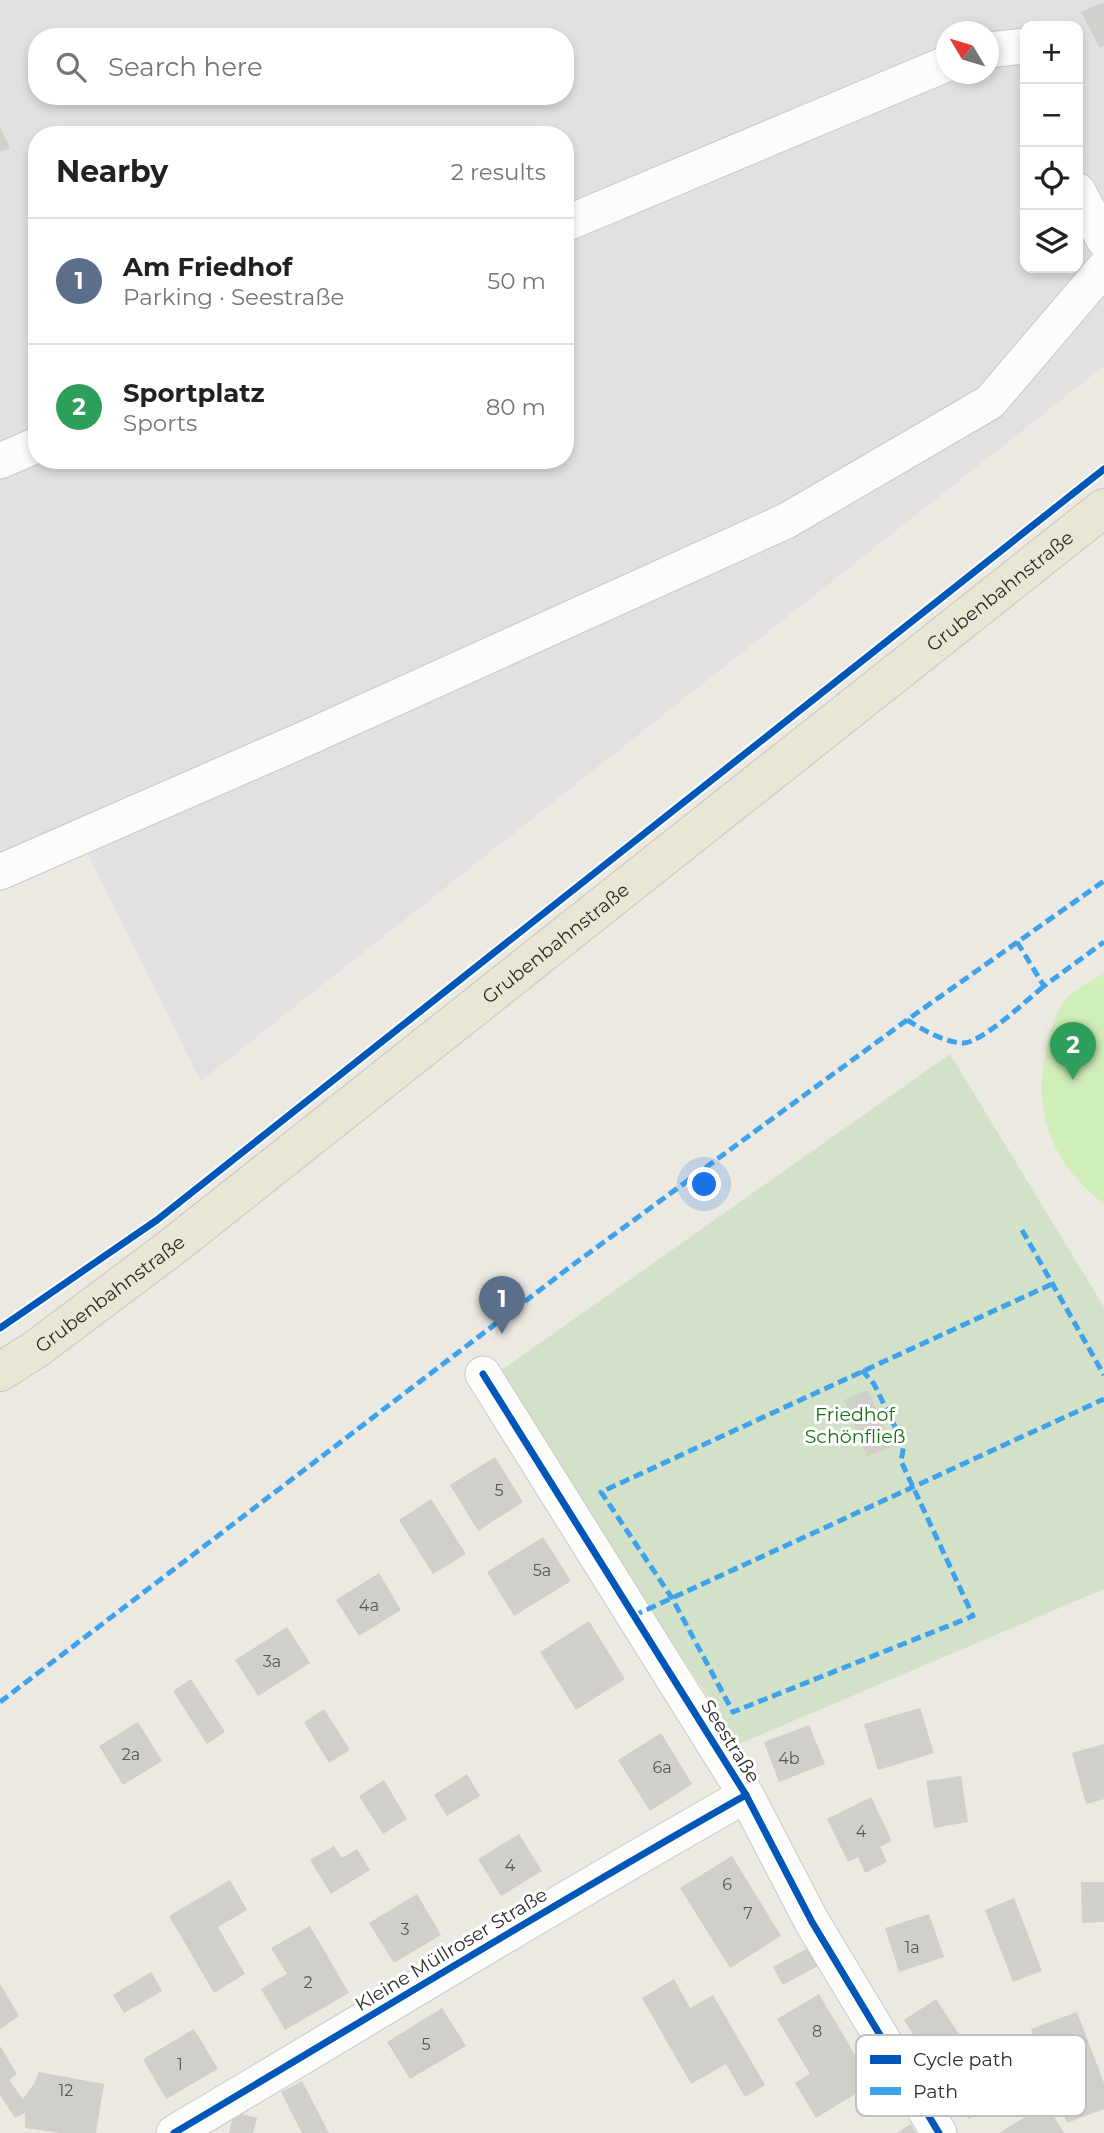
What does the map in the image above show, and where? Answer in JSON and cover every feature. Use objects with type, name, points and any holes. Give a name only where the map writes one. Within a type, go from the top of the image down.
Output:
[{"type":"main road","name":"Grubenbahnstraße","points":[[0,1372],[36,1349],[172,1247],[1104,508]]},
{"type":"street","points":[[999,49],[1020,47]]},
{"type":"street","points":[[574,220],[936,69]]},
{"type":"street","points":[[1083,200],[1104,240]]},
{"type":"street","points":[[0,872],[309,737],[786,521],[990,402],[1104,268]]},
{"type":"street","points":[[0,461],[28,449]]},
{"type":"street","name":"Seestraße","points":[[483,1374],[746,1795],[812,1922],[880,2035]]},
{"type":"street","name":"Kleine Müllroser Straße","points":[[174,2133],[516,1927],[746,1795]]},
{"type":"street","name":"Seestraße","points":[[929,2116],[939,2133]]},
{"type":"shaded area","points":[[0,0],[1104,0],[1104,366],[201,1081],[76,830],[0,862]]},
{"type":"green space","points":[[1104,973],[1104,1204],[1071,1171],[1059,1153],[1044,1114],[1042,1093],[1047,1047],[1058,1011],[1072,993]]},
{"type":"green space","name":"Friedhof Schönfließ","points":[[950,1054],[1104,1307],[1104,1589],[739,1744],[496,1374]]},
{"type":"building","points":[[1104,2],[1104,46],[1100,48],[1081,12]]},
{"type":"building","points":[[0,127],[10,148],[0,152]]},
{"type":"building","points":[[868,1390],[892,1447],[867,1456],[844,1400]]},
{"type":"building","points":[[495,1457],[523,1502],[478,1531],[450,1485]]},
{"type":"building","points":[[431,1499],[466,1554],[433,1574],[399,1520]]},
{"type":"building","points":[[543,1537],[571,1581],[514,1616],[487,1572]]},
{"type":"building","points":[[379,1573],[401,1610],[359,1636],[336,1600]]},
{"type":"building","points":[[589,1621],[625,1679],[576,1710],[540,1652]]},
{"type":"building","points":[[287,1627],[310,1663],[258,1696],[235,1660]]},
{"type":"building","points":[[191,1679],[225,1732],[207,1744],[173,1691]]},
{"type":"building","points":[[920,1708],[934,1753],[878,1770],[864,1724]]},
{"type":"building","points":[[324,1709],[350,1750],[329,1763],[304,1722]]},
{"type":"building","points":[[138,1722],[162,1761],[123,1785],[99,1746]]},
{"type":"building","points":[[809,1725],[825,1764],[779,1782],[764,1742]]},
{"type":"building","points":[[661,1733],[692,1784],[650,1811],[618,1760]]},
{"type":"building","points":[[1104,1744],[1104,1799],[1086,1804],[1072,1753]]},
{"type":"building","points":[[467,1774],[480,1796],[447,1816],[434,1795]]},
{"type":"building","points":[[961,1776],[968,1822],[934,1828],[926,1781]]},
{"type":"building","points":[[384,1780],[407,1819],[383,1834],[359,1796]]},
{"type":"building","points":[[871,1797],[892,1841],[880,1847],[887,1862],[865,1873],[858,1857],[848,1862],[827,1819]]},
{"type":"building","points":[[519,1834],[542,1871],[501,1896],[478,1859]]},
{"type":"building","points":[[334,1846],[342,1858],[357,1849],[370,1870],[331,1894],[310,1860]]},
{"type":"building","points":[[732,1856],[781,1936],[730,1968],[680,1888]]},
{"type":"building","points":[[230,1880],[247,1910],[218,1927],[245,1974],[214,1993],[169,1916]]},
{"type":"building","points":[[1081,1882],[1104,1882],[1104,1922],[1082,1923]]},
{"type":"building","points":[[417,1894],[441,1935],[394,1963],[369,1923]]},
{"type":"building","points":[[1014,1898],[1042,1971],[1013,1982],[985,1910]]},
{"type":"building","points":[[929,1914],[944,1957],[899,1972],[885,1928]]},
{"type":"building","points":[[310,1926],[349,1993],[285,2030],[261,1989],[287,1974],[271,1948]]},
{"type":"building","points":[[810,1947],[820,1965],[783,1985],[773,1967]]},
{"type":"building","points":[[151,1972],[162,1991],[124,2013],[113,1995]]},
{"type":"building","points":[[674,1979],[690,2008],[713,1995],[765,2085],[745,2097],[726,2064],[691,2084],[642,1998]]},
{"type":"building","points":[[0,1984],[19,2016],[0,2029]]},
{"type":"building","points":[[819,1994],[856,2057],[856,2094],[816,2118],[795,2083],[810,2074],[777,2019]]},
{"type":"building","points":[[936,1999],[960,2035],[914,2035],[904,2020]]},
{"type":"building","points":[[442,2008],[466,2046],[410,2079],[387,2042]]},
{"type":"building","points":[[1077,2012],[1086,2035],[1033,2035],[1031,2029]]},
{"type":"building","points":[[194,2029],[218,2069],[166,2099],[143,2059]]},
{"type":"building","points":[[1086,2036],[1104,2083],[1104,2109],[1086,2116]]},
{"type":"building","points":[[0,2046],[17,2074],[9,2080],[23,2099],[39,2072],[104,2084],[96,2133],[61,2133],[25,2128],[25,2113],[15,2118],[0,2095]]},
{"type":"building","points":[[302,2081],[329,2133],[302,2133],[281,2092]]},
{"type":"building","points":[[234,2112],[257,2118],[253,2133],[229,2133]]},
{"type":"building","points":[[1027,2116],[1053,2116],[1064,2133],[999,2133]]},
{"type":"building","points":[[1064,2116],[1086,2116],[1067,2123]]},
{"type":"building","points":[[911,2124],[916,2133],[897,2133]]},
{"type":"marked path","points":[[0,1702],[574,1264],[907,1020],[1104,881]]},
{"type":"marked path","points":[[1017,942],[1044,986],[1104,942]]},
{"type":"marked path","points":[[907,1020],[934,1035],[963,1043],[993,1028],[1044,986]]},
{"type":"marked path","points":[[1022,1230],[1104,1375]]},
{"type":"marked path","points":[[862,1370],[874,1384],[904,1445],[901,1461],[973,1616],[733,1712],[672,1598],[601,1492],[1052,1284]]},
{"type":"marked path","points":[[633,1616],[1104,1399]]},
{"type":"cycle path","points":[[0,1328],[157,1220],[1104,469]]},
{"type":"cycle path","points":[[483,1374],[746,1795],[812,1922],[880,2035]]},
{"type":"cycle path","points":[[174,2133],[746,1795]]},
{"type":"cycle path","points":[[929,2116],[939,2133]]},
{"type":"place","name":"Sportplatz","points":[[1073,1080]]},
{"type":"place","name":"Am Friedhof","points":[[502,1334]]}]
